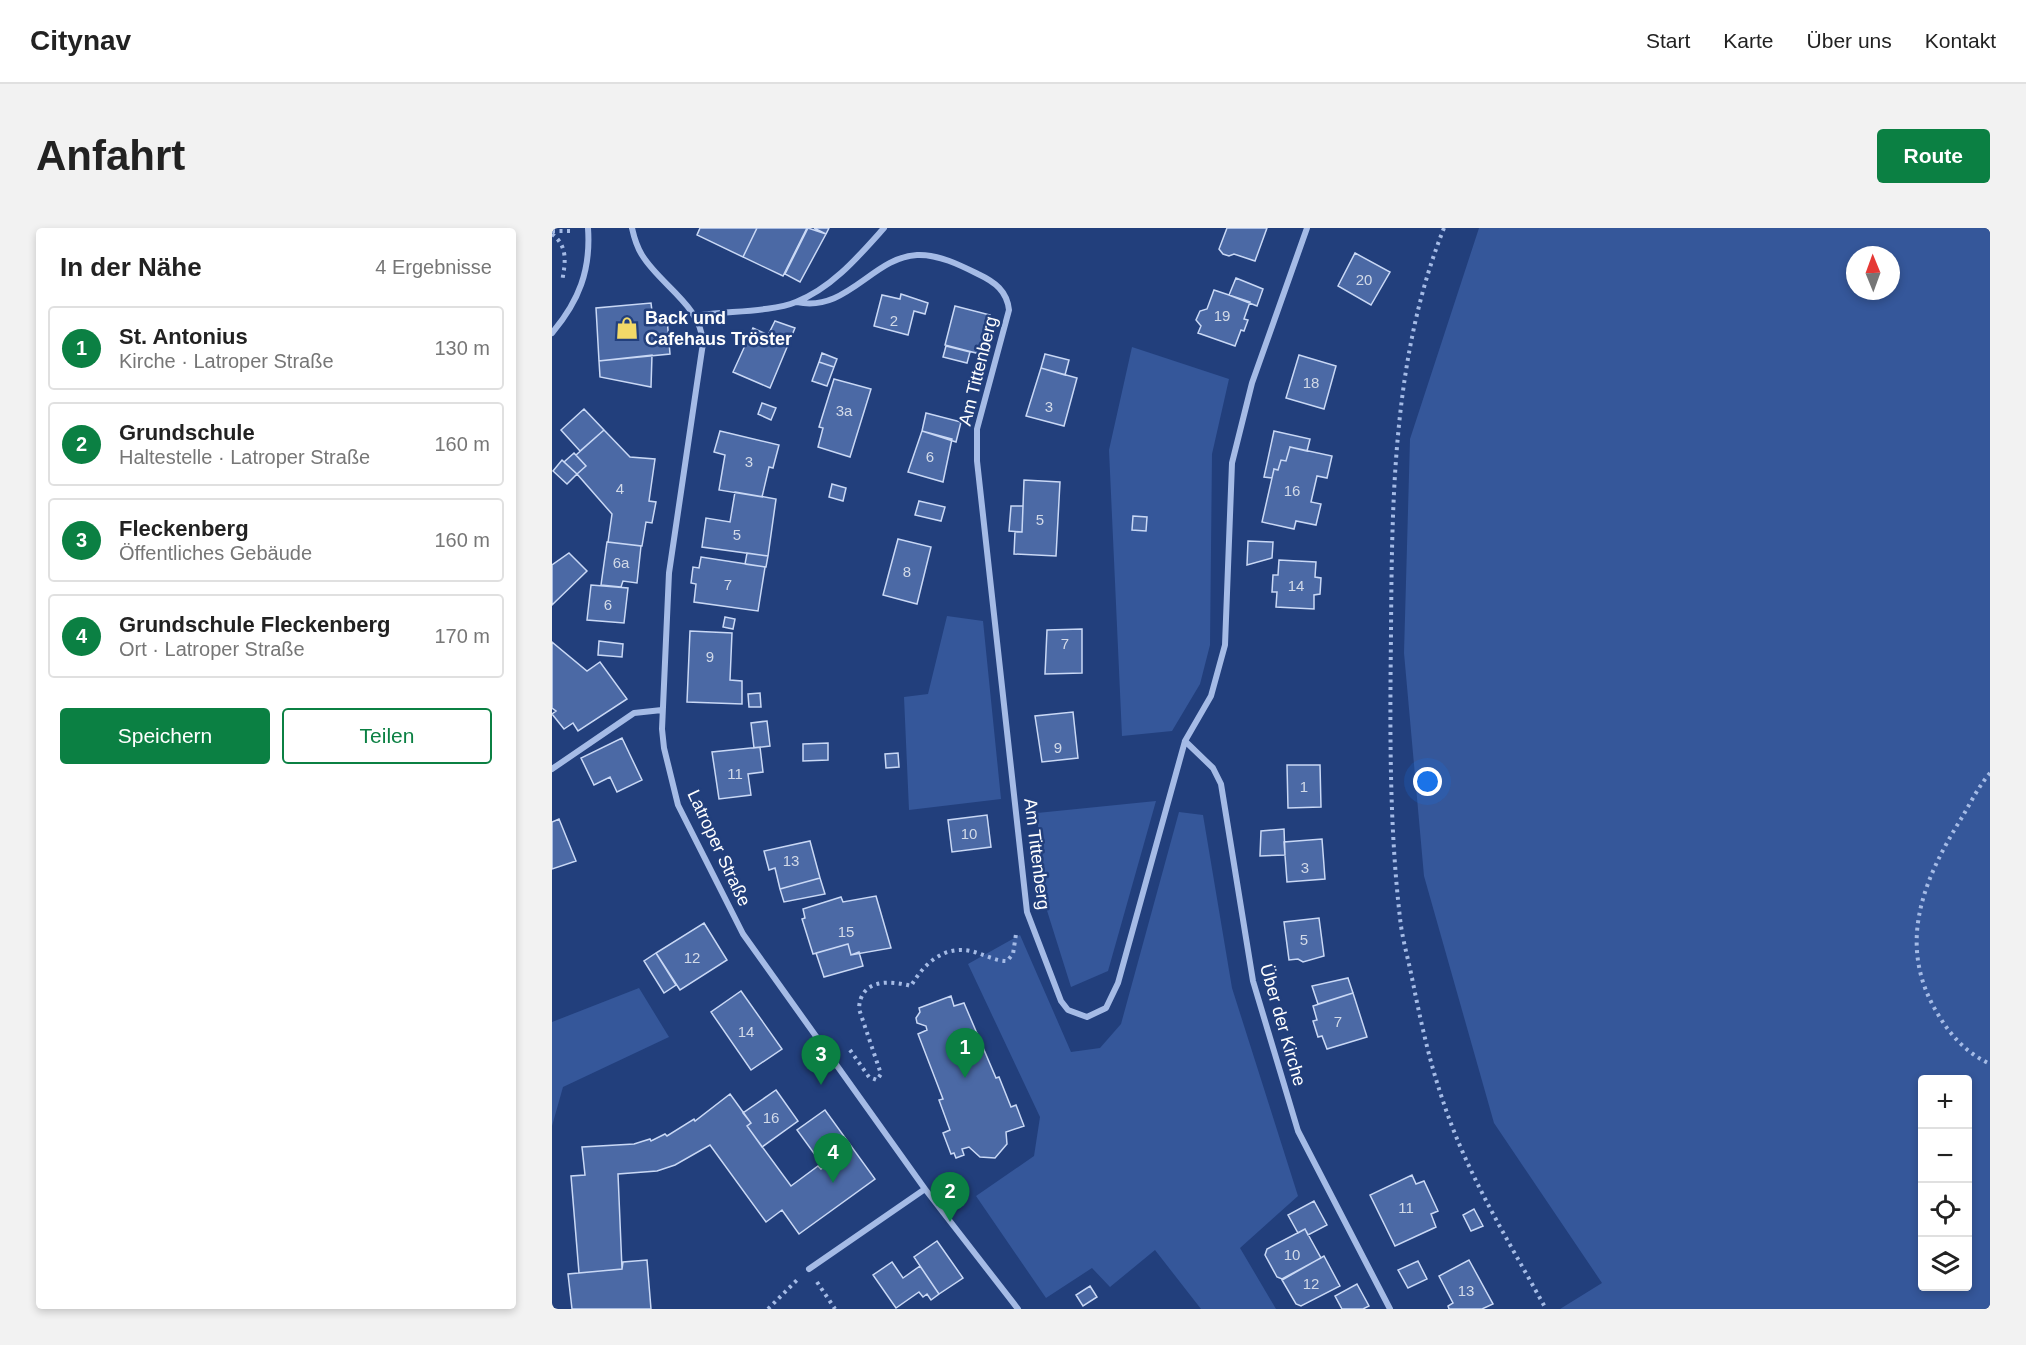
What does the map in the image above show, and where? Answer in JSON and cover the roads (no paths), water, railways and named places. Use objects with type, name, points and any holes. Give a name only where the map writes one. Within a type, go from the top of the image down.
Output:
[{"type":"street","points":[[552,333],[577,294],[590,257],[588,228]]},
{"type":"street","name":"Latroper Straße","points":[[632,228],[643,257],[696,316],[702,330],[703,343],[669,573],[662,710],[664,748],[678,805],[743,934],[926,1189],[1018,1309]]},
{"type":"street","points":[[696,316],[797,302],[854,263],[884,228]]},
{"type":"street","name":"Am Tittenberg","points":[[797,302],[821,305],[896,261],[918,255],[938,257],[980,274],[1001,288],[1008,299],[1009,310],[977,429],[976,446],[1027,912],[1049,974],[1068,1010],[1087,1017],[1106,1008],[1118,983],[1185,741],[1211,696],[1225,645],[1232,463],[1252,383],[1307,228]]},
{"type":"street","points":[[552,769],[634,713],[662,710]]},
{"type":"street","name":"Über der Kirche","points":[[1185,741],[1213,768],[1221,784],[1253,981],[1298,1131],[1390,1309]]},
{"type":"street","points":[[809,1269],[926,1189]]},
{"type":"place","name":"Back und Cafehaus Tröster","points":[[627,328]]},
{"type":"place","name":"St. Antonius","points":[[965,1078]]},
{"type":"place","name":"Fleckenberg","points":[[821,1085]]},
{"type":"place","name":"Grundschule Fleckenberg","points":[[833,1183]]},
{"type":"place","name":"Grundschule","points":[[950,1222]]}]
